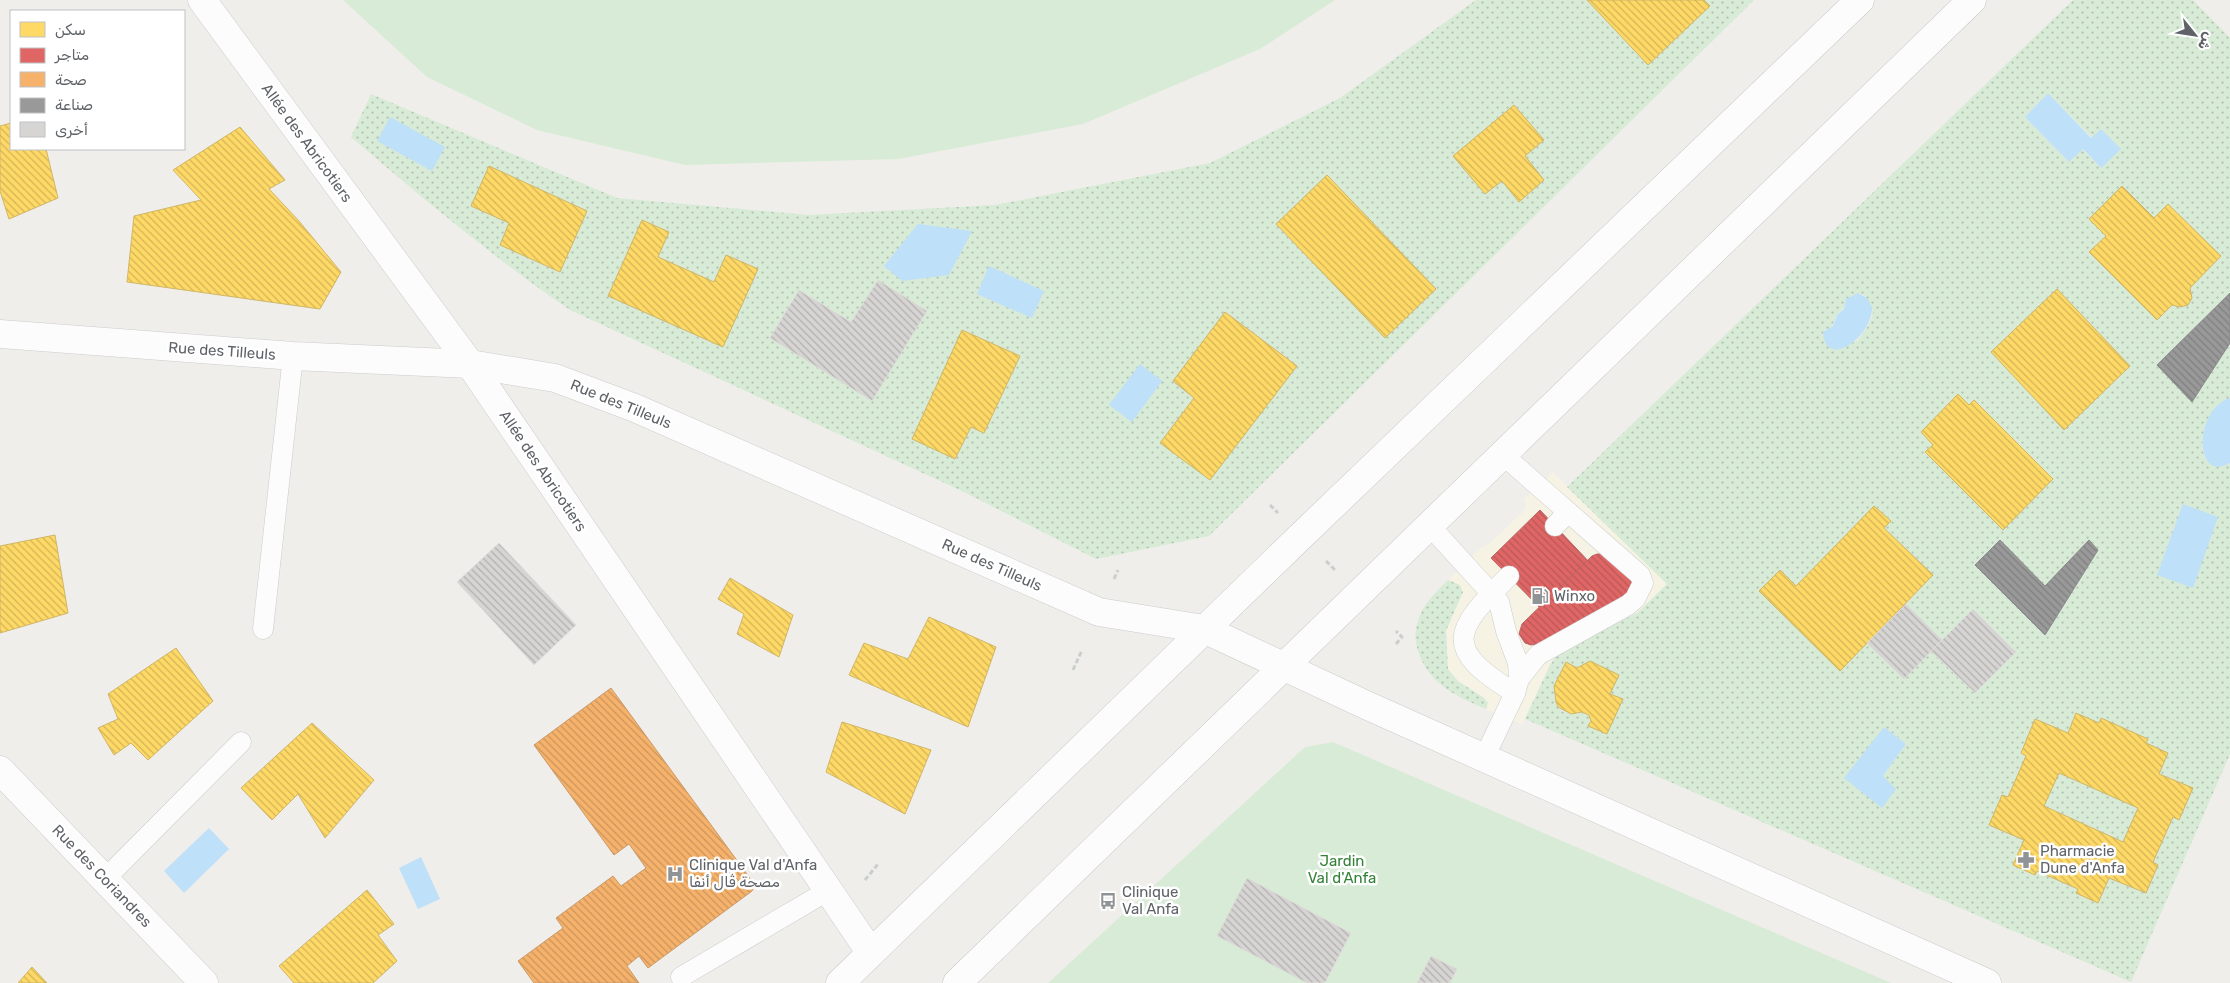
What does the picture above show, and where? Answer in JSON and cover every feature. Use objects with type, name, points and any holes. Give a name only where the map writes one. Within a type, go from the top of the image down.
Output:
[{"type":"main road","name":"Allée des Abricotiers","points":[[202,0],[470,364],[871,953]]},
{"type":"main road","points":[[840,983],[1204,630],[1860,0]]},
{"type":"main road","points":[[957,983],[1503,456],[1602,356],[1972,0]]},
{"type":"main road","name":"Rue des Tilleuls","points":[[0,334],[293,356],[470,364],[555,378],[591,390],[1099,612],[1204,630],[1484,758],[1987,983]]},
{"type":"main road","name":"Rue des Coriandres","points":[[0,770],[204,983]]},
{"type":"lane","points":[[263,629],[293,356]]},
{"type":"lane","points":[[1484,758],[1517,686],[1538,655],[1628,605],[1640,592],[1643,583],[1640,575],[1562,519],[1503,456]]},
{"type":"lane","points":[[1430,526],[1500,602],[1506,631],[1518,664],[1517,686]]},
{"type":"lane","points":[[1509,576],[1473,614],[1464,631],[1464,649],[1474,664],[1487,676],[1517,686]]},
{"type":"lane","points":[[105,878],[241,742]]},
{"type":"lane","points":[[681,977],[829,890]]},
{"type":"path","points":[[1114,579],[1118,570]]},
{"type":"path","points":[[1396,631],[1402,637],[1396,644]]},
{"type":"path","points":[[1073,670],[1082,650]]},
{"type":"path","points":[[864,880],[878,864]]},
{"type":"shaded area","points":[[1553,472],[1667,584],[1637,613],[1559,652],[1550,665],[1522,724],[1486,709],[1484,698],[1458,681],[1448,669],[1446,631],[1450,618],[1461,598],[1452,581],[1448,580],[1481,548],[1489,544],[1523,512],[1526,505],[1524,499]]},
{"type":"green space","points":[[343,0],[1335,0],[1260,49],[1083,124],[898,159],[685,165],[537,130],[427,77]]},
{"type":"green space","points":[[1476,0],[1587,0],[1648,65],[1710,6],[1704,0],[1754,0],[1209,536],[1096,559],[964,492],[570,310],[458,226],[351,137],[371,94],[617,198],[809,215],[995,205],[1210,163],[1340,98]],"holes":[[[1514,105],[1544,140],[1525,156],[1544,180],[1519,202],[1502,181],[1485,194],[1453,156]],[[489,166],[587,211],[559,272],[500,245],[509,223],[471,206]],[[1327,175],[1436,289],[1385,338],[1276,224]],[[642,220],[669,232],[658,257],[714,282],[608,296]],[[878,280],[927,311],[872,401],[770,338],[800,290],[851,322]],[[963,330],[1020,356],[984,433],[971,427],[955,459],[912,439]],[[1297,366],[1210,480],[1160,443],[1194,398],[1173,381]]]},
{"type":"green space","points":[[2073,0],[2193,0],[2230,38],[2230,293],[2157,365],[2192,402],[2230,343],[2230,398],[2219,405],[2210,415],[2205,428],[2203,442],[2204,454],[2208,462],[2217,466],[2230,463],[2230,754],[2131,982],[1525,719],[1550,665],[1559,652],[1637,613],[1667,584],[1567,487]],"holes":[[[2048,93],[2092,138],[2101,168],[2082,149],[2069,162],[2025,117]],[[2122,186],[2154,218],[2168,204],[2221,256],[2190,288],[2192,298],[2188,303],[2181,307],[2172,305],[2157,320],[2089,253],[2106,236],[2089,219]],[[2057,289],[2130,366],[2064,429],[1991,352]],[[1858,293],[1865,296],[1873,312],[1866,328],[1855,342],[1824,330],[1831,328],[1837,315]],[[1958,394],[1969,405],[1974,400],[2053,479],[2003,529],[1925,453],[1933,445],[1921,432]],[[1874,506],[1891,521],[1884,528],[1933,575],[1906,604],[1942,640],[1973,609],[2016,652],[1975,693],[1931,651],[1867,643],[1840,670],[1780,570],[1796,586]],[[2000,541],[2045,586],[2089,541],[2098,550],[2045,635],[1975,565]],[[1565,663],[1577,668],[1619,675],[1610,694],[1623,700],[1607,734],[1589,726],[1590,717],[1586,713],[1570,714],[1562,711],[1557,705],[1555,691]],[[2077,713],[2099,723],[2101,718],[2147,739],[2146,743],[2159,774],[2193,789],[2173,817],[2153,862],[2158,865],[2146,893],[2109,878],[2098,903],[2076,893],[2078,889],[2037,871],[2035,874],[2013,865],[2024,840],[1989,825],[2002,795],[2008,797],[2026,756],[2021,753],[2035,720],[2068,733]],[[1884,727],[1906,744],[1883,776]]]},
{"type":"green space","points":[[1448,580],[1460,585],[1463,592],[1446,631],[1448,669],[1458,681],[1484,698],[1488,703],[1486,709],[1446,689],[1430,674],[1417,649],[1416,629],[1423,608]]},
{"type":"green space","name":"Jardin Val d'Anfa","points":[[1333,742],[1891,983],[1048,983],[1305,747]]},
{"type":"green space","points":[[2059,773],[2138,808],[2123,842],[2044,806]]},
{"type":"water","points":[[2048,93],[2091,138],[2101,129],[2121,149],[2101,168],[2083,149],[2069,162],[2025,117]]},
{"type":"water","points":[[390,117],[445,147],[432,171],[377,141]]},
{"type":"water","points":[[918,224],[972,231],[949,275],[902,281],[884,266]]},
{"type":"water","points":[[989,266],[1044,291],[1032,318],[977,294]]},
{"type":"water","points":[[1858,293],[1867,298],[1872,307],[1865,329],[1849,345],[1840,349],[1832,349],[1826,343],[1823,332],[1833,326],[1837,315],[1844,309],[1846,299]]},
{"type":"water","points":[[1140,364],[1162,381],[1132,422],[1109,405]]},
{"type":"water","points":[[2230,398],[2230,463],[2218,467],[2209,463],[2204,455],[2204,429],[2218,405]]},
{"type":"water","points":[[2183,504],[2218,517],[2193,588],[2157,575]]},
{"type":"water","points":[[1884,727],[1906,744],[1883,776],[1896,789],[1882,808],[1844,778]]},
{"type":"water","points":[[209,828],[229,849],[184,893],[164,871]]},
{"type":"water","points":[[421,857],[440,899],[418,909],[399,868]]},
{"type":"building: سكن","points":[[1587,0],[1704,0],[1710,6],[1648,65]]},
{"type":"building: سكن","points":[[1514,105],[1544,140],[1525,156],[1544,180],[1519,202],[1502,181],[1485,194],[1453,156]]},
{"type":"building: سكن","points":[[10,123],[10,150],[46,150],[58,198],[9,219],[0,191],[0,126]]},
{"type":"building: سكن","points":[[240,127],[285,180],[269,189],[299,221],[341,272],[320,309],[127,282],[134,216],[201,200],[173,170]]},
{"type":"building: سكن","points":[[489,166],[587,211],[560,272],[500,245],[509,223],[471,206]]},
{"type":"building: سكن","points":[[1327,175],[1436,289],[1385,338],[1276,224]]},
{"type":"building: سكن","points":[[2122,186],[2154,218],[2168,204],[2221,256],[2190,288],[2192,298],[2188,305],[2180,307],[2172,305],[2157,320],[2089,252],[2106,236],[2089,219]]},
{"type":"building: سكن","points":[[642,220],[669,232],[658,257],[714,282],[726,255],[758,269],[723,347],[608,296]]},
{"type":"building: سكن","points":[[2057,289],[2130,366],[2064,430],[1991,352]]},
{"type":"building: سكن","points":[[1225,312],[1297,366],[1210,480],[1160,443],[1194,398],[1173,381]]},
{"type":"building: سكن","points":[[962,330],[1020,356],[984,433],[971,427],[955,459],[912,439]]},
{"type":"building: سكن","points":[[1958,394],[1969,405],[1974,400],[2053,479],[2003,530],[1925,452],[1933,445],[1921,432]]},
{"type":"building: سكن","points":[[1874,506],[1891,521],[1884,528],[1933,575],[1840,671],[1759,591],[1780,570],[1796,586]]},
{"type":"building: سكن","points":[[55,535],[68,613],[0,633],[0,546]]},
{"type":"building: سكن","points":[[730,578],[793,615],[779,657],[737,634],[744,614],[718,599]]},
{"type":"building: سكن","points":[[929,617],[996,647],[968,727],[849,675],[864,643],[908,659]]},
{"type":"building: سكن","points":[[176,648],[213,701],[148,760],[131,743],[114,755],[98,728],[118,719],[108,694]]},
{"type":"building: سكن","points":[[1590,661],[1619,675],[1610,694],[1623,699],[1607,734],[1588,726],[1591,721],[1589,715],[1582,712],[1571,714],[1558,707],[1556,702],[1554,686],[1566,662],[1577,668]]},
{"type":"building: سكن","points":[[2076,713],[2099,723],[2101,718],[2148,739],[2146,743],[2168,753],[2159,774],[2193,788],[2179,820],[2173,817],[2153,862],[2158,865],[2146,893],[2109,878],[2098,903],[2076,893],[2078,889],[2037,871],[2035,875],[2013,865],[2024,840],[1989,825],[2002,795],[2008,797],[2026,756],[2021,753],[2035,719],[2068,733]],"holes":[[[2059,773],[2138,808],[2123,842],[2044,806]]]},
{"type":"building: سكن","points":[[842,722],[931,750],[905,814],[826,772]]},
{"type":"building: سكن","points":[[312,723],[374,780],[325,838],[298,794],[272,820],[241,788]]},
{"type":"building: سكن","points":[[367,890],[394,924],[378,935],[397,961],[373,983],[294,983],[279,966]]},
{"type":"building: سكن","points":[[32,967],[47,983],[18,983]]},
{"type":"building: متاجر","points":[[1540,510],[1592,565],[1544,612],[1491,558]]},
{"type":"building: متاجر","points":[[1602,554],[1631,580],[1632,585],[1624,599],[1542,643],[1531,645],[1525,643],[1519,634],[1522,624],[1592,556]]},
{"type":"building: صحة","points":[[611,688],[752,881],[754,887],[752,891],[648,968],[639,956],[627,966],[639,983],[534,983],[518,961],[563,928],[556,918],[613,876],[621,886],[646,868],[629,844],[614,855],[534,745]]},
{"type":"building: صناعة","points":[[2230,293],[2230,343],[2192,402],[2157,365]]},
{"type":"building: صناعة","points":[[2000,540],[2045,586],[2089,540],[2098,550],[2045,635],[1975,565]]},
{"type":"building: أخرى","points":[[878,280],[927,311],[872,401],[770,338],[799,290],[851,322]]},
{"type":"building: أخرى","points":[[499,543],[576,625],[534,665],[457,582]]},
{"type":"building: أخرى","points":[[1906,604],[1942,640],[1904,679],[1867,643]]},
{"type":"building: أخرى","points":[[1973,609],[2016,652],[1975,693],[1931,651]]},
{"type":"building: أخرى","points":[[1247,878],[1351,933],[1325,983],[1307,983],[1217,936]]},
{"type":"building: أخرى","points":[[1431,956],[1457,969],[1450,983],[1417,983]]},
{"type":"place","name":"Winxo","points":[[1540,596]]},
{"type":"place","name":"Pharmacie Dune d'Anfa","points":[[2026,860]]},
{"type":"place","name":"Clinique Val d'Anfa مصحة ڤال أنفا","points":[[675,874]]},
{"type":"place","name":"Clinique Val Anfa","points":[[1108,901]]}]
